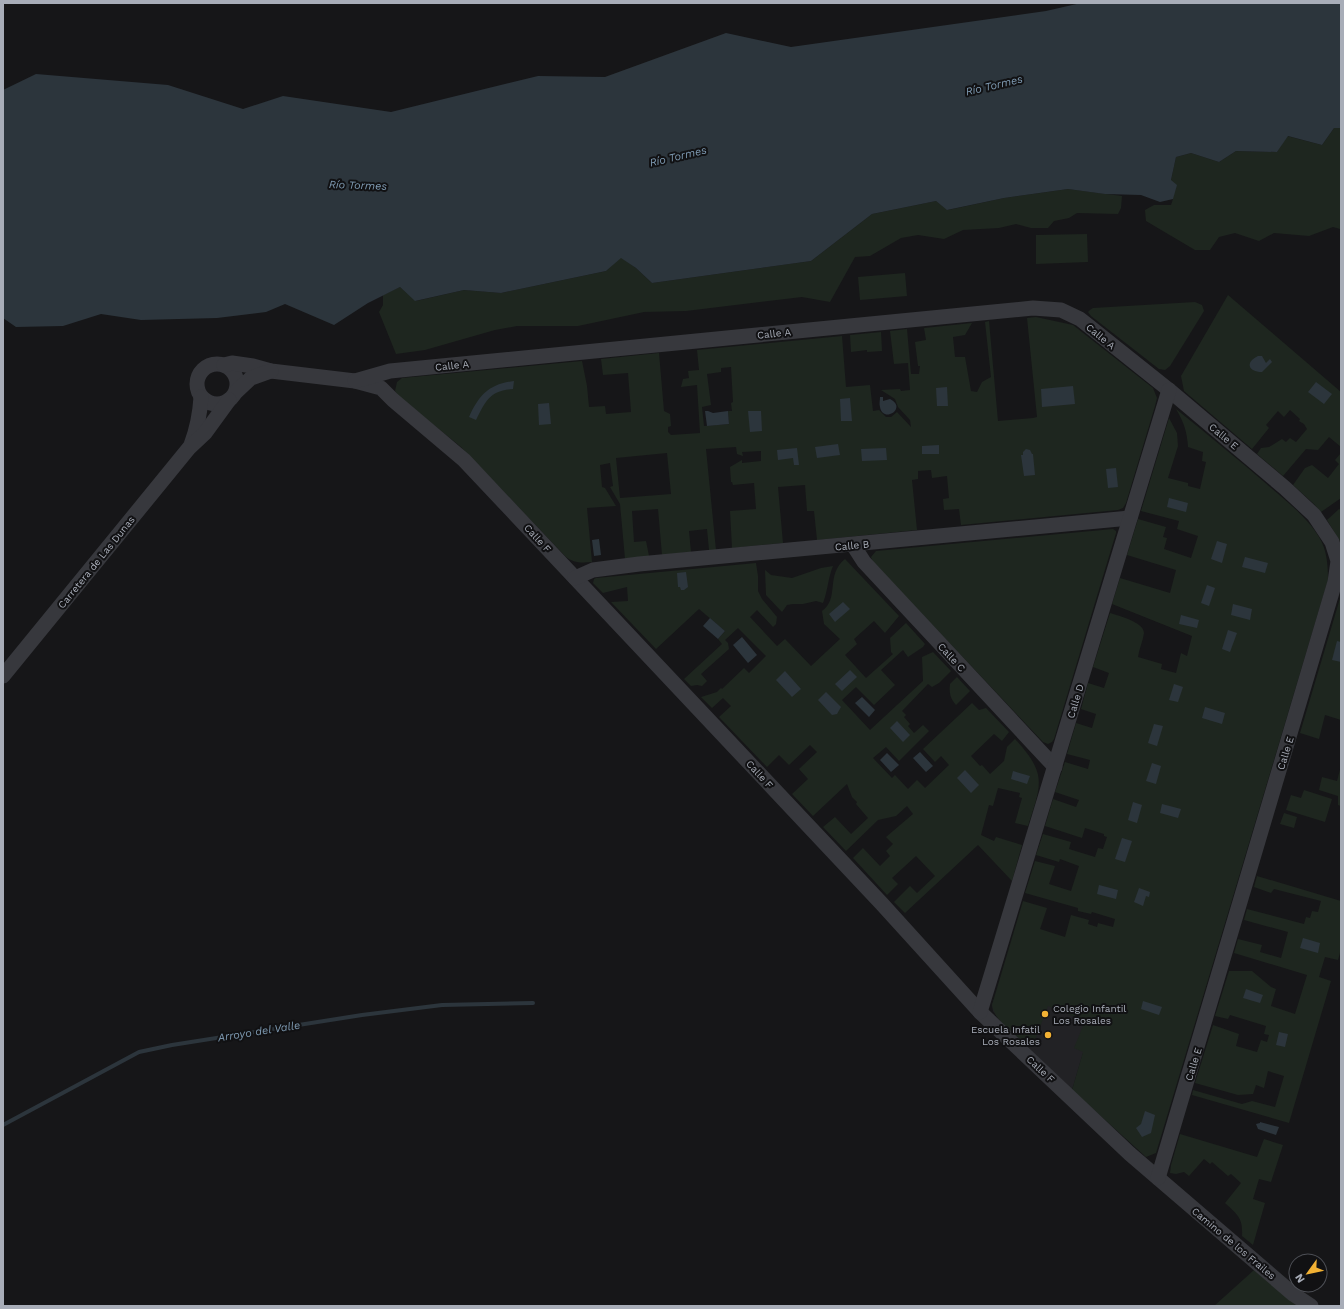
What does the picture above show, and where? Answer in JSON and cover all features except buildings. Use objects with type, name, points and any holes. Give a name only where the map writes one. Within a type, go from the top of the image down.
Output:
[{"type":"street","name":"Calle A","points":[[355,381],[390,372],[1033,308],[1061,310],[1080,319],[1169,390]]},
{"type":"street","points":[[213,363],[230,368],[237,379],[237,386],[232,396],[222,404],[207,402],[201,397],[196,386],[198,374],[207,365],[213,363]]},
{"type":"street","name":"Carretera de Las Dunas","points":[[224,365],[232,363],[271,371],[355,381]]},
{"type":"street","name":"Carretera de Las Dunas","points":[[3,676],[189,448],[205,433],[232,396],[251,378],[271,371]]},
{"type":"street","name":"Calle F","points":[[355,381],[381,388],[393,400],[464,460],[882,904],[980,1012],[1130,1154],[1158,1178]]},
{"type":"street","name":"Calle D","points":[[980,1012],[1169,390]]},
{"type":"street","name":"Calle E","points":[[1158,1178],[1303,693],[1335,582],[1338,561],[1332,542],[1314,515],[1285,488],[1169,390]]},
{"type":"street","name":"Carretera de Las Dunas","points":[[189,448],[197,427],[201,397]]},
{"type":"street","name":"Calle B","points":[[575,578],[593,570],[1130,518]]},
{"type":"street","name":"Calle C","points":[[853,544],[864,562],[1055,767]]},
{"type":"street","name":"Camino de los Frailes","points":[[1158,1178],[1294,1294],[1311,1306]]},
{"type":"shaded area","points":[[1334,128],[1341,128],[1341,234],[1340,229],[1333,227],[1309,236],[1274,233],[1259,241],[1235,233],[1219,237],[1210,250],[1195,250],[1146,221],[1145,210],[1154,205],[1171,205],[1173,199],[1171,180],[1176,157],[1191,153],[1219,162],[1236,151],[1277,152],[1287,136],[1322,145]]},
{"type":"shaded area","points":[[1068,189],[1122,196],[1121,208],[1118,214],[1077,213],[1069,218],[1054,221],[1048,228],[1031,228],[1016,224],[999,228],[963,230],[944,239],[918,235],[901,238],[870,256],[855,257],[830,302],[802,297],[686,311],[644,312],[578,326],[517,326],[495,330],[425,350],[396,354],[379,312],[383,305],[383,295],[400,287],[416,301],[464,290],[501,293],[606,271],[621,257],[636,268],[652,283],[811,261],[872,214],[936,201],[948,210],[1004,198]]},
{"type":"shaded area","points":[[1087,234],[1088,262],[1036,264],[1036,235]]},
{"type":"shaded area","points":[[905,273],[907,296],[860,300],[858,277]]},
{"type":"shaded area","points":[[1228,295],[1341,392],[1341,447],[1329,437],[1318,450],[1306,449],[1283,476],[1257,454],[1261,448],[1269,447],[1282,439],[1286,442],[1290,438],[1296,442],[1307,429],[1304,424],[1299,421],[1300,419],[1290,410],[1284,417],[1278,411],[1266,425],[1269,428],[1252,449],[1184,391],[1181,376]]},
{"type":"shaded area","points":[[1195,302],[1202,305],[1204,311],[1170,366],[1165,370],[1159,369],[1091,316],[1088,312],[1093,308]]},
{"type":"shaded area","points":[[1036,317],[1073,325],[1153,388],[1157,398],[1155,406],[1126,503],[1123,508],[1118,510],[961,525],[959,509],[944,510],[943,499],[949,498],[947,476],[932,478],[931,470],[918,471],[918,479],[912,480],[917,530],[817,540],[814,511],[807,511],[805,485],[778,487],[783,543],[732,548],[730,511],[756,509],[754,483],[733,485],[731,482],[730,467],[742,460],[742,463],[761,461],[761,451],[742,452],[743,456],[737,454],[736,447],[706,449],[716,550],[709,550],[707,529],[689,531],[691,552],[662,555],[658,509],[632,511],[634,542],[646,541],[649,556],[625,559],[620,504],[610,487],[613,486],[610,463],[600,465],[602,487],[605,488],[616,506],[587,508],[592,562],[577,562],[565,556],[461,447],[398,396],[395,391],[397,382],[402,378],[582,361],[589,407],[605,406],[606,414],[631,412],[628,373],[603,375],[601,359],[659,353],[664,411],[670,414],[671,426],[668,427],[668,432],[671,435],[700,433],[697,385],[681,387],[683,379],[689,378],[688,371],[699,370],[697,350],[842,336],[846,387],[870,385],[873,411],[879,410],[886,417],[891,417],[897,412],[911,427],[910,420],[898,407],[895,399],[881,390],[910,390],[908,363],[894,364],[890,331],[907,329],[911,374],[919,374],[920,366],[918,366],[915,342],[926,340],[924,328],[972,323],[965,335],[953,337],[955,357],[965,357],[971,391],[977,392],[982,382],[991,377],[985,322],[989,321],[998,421],[1033,418],[1037,417],[1027,318]],"holes":[[[731,367],[733,402],[731,403],[732,411],[728,411],[729,424],[704,426],[702,407],[711,405],[707,374],[721,372],[721,368]],[[667,453],[671,494],[620,498],[616,458]]]},
{"type":"shaded area","points":[[881,332],[882,351],[867,352],[867,350],[851,352],[850,335]]},
{"type":"shaded area","points":[[1176,409],[1258,477],[1309,523],[1324,547],[1328,580],[1156,1153],[1146,1157],[1072,1090],[1083,1052],[1074,1048],[1085,1021],[1048,1006],[1035,1040],[1024,1044],[1001,1021],[992,1005],[1023,901],[1047,908],[1040,929],[1065,937],[1071,915],[1089,920],[1088,924],[1097,927],[1098,923],[1113,927],[1115,919],[1092,912],[1091,914],[1078,911],[1078,908],[1025,893],[1035,861],[1055,866],[1049,884],[1071,891],[1079,866],[1060,859],[1059,862],[1036,855],[1043,834],[1071,842],[1069,849],[1095,857],[1098,848],[1103,849],[1107,837],[1104,836],[1104,834],[1085,828],[1082,838],[1045,826],[1053,799],[1076,807],[1079,800],[1055,792],[1065,762],[1088,769],[1090,760],[1067,754],[1076,723],[1092,728],[1096,714],[1081,709],[1088,683],[1104,688],[1109,673],[1093,667],[1110,613],[1130,620],[1143,629],[1144,633],[1138,657],[1162,664],[1161,669],[1176,673],[1181,653],[1187,656],[1192,636],[1112,604],[1120,578],[1170,593],[1176,570],[1127,555],[1138,519],[1166,527],[1163,537],[1167,538],[1164,549],[1191,558],[1198,536],[1177,529],[1179,521],[1141,511],[1169,418],[1177,433],[1178,446],[1168,478],[1188,483],[1188,486],[1200,489],[1206,462],[1202,461],[1203,452],[1188,447],[1185,427]]},
{"type":"shaded area","points":[[1341,453],[1341,498],[1321,512],[1293,485],[1305,468],[1312,465],[1328,478],[1339,464],[1335,460]]},
{"type":"shaded area","points":[[1339,509],[1341,510],[1341,543],[1327,520]]},
{"type":"shaded area","points":[[1113,529],[1116,533],[1054,739],[1048,744],[1043,742],[873,562],[871,557],[876,551]]},
{"type":"shaded area","points":[[845,559],[899,616],[885,633],[874,621],[854,639],[857,644],[845,655],[866,678],[893,654],[891,652],[890,638],[906,623],[925,644],[908,657],[903,650],[881,670],[895,685],[874,705],[856,687],[842,700],[870,730],[923,681],[922,657],[933,652],[951,671],[939,683],[932,687],[928,684],[902,711],[906,715],[904,717],[910,724],[908,726],[914,733],[923,725],[929,731],[899,761],[886,747],[873,758],[892,778],[895,775],[908,789],[917,780],[925,788],[949,765],[941,756],[935,762],[923,749],[972,703],[979,710],[986,708],[1009,732],[1002,741],[994,734],[971,756],[980,766],[982,765],[990,774],[1004,761],[1007,747],[1015,739],[1026,751],[1033,762],[1039,780],[1036,800],[1028,826],[1015,823],[1022,798],[1019,797],[1020,793],[998,788],[993,806],[989,805],[981,835],[994,841],[996,837],[1022,845],[1012,881],[978,845],[905,913],[894,902],[910,886],[917,893],[935,876],[916,856],[892,878],[898,884],[887,895],[853,858],[863,848],[880,866],[890,856],[886,851],[893,844],[886,837],[913,814],[907,806],[896,816],[878,820],[846,851],[823,827],[835,817],[851,834],[868,818],[856,804],[857,802],[852,797],[847,784],[813,816],[792,794],[808,779],[799,769],[817,752],[810,745],[789,765],[779,755],[767,767],[719,717],[731,706],[723,698],[712,708],[701,697],[717,692],[721,688],[722,689],[744,668],[749,673],[766,656],[738,628],[725,640],[728,643],[729,649],[701,674],[707,681],[702,686],[691,686],[684,679],[722,644],[718,639],[725,631],[699,609],[656,649],[611,602],[628,601],[627,587],[603,593],[593,583],[594,579],[596,578],[756,563],[758,591],[762,599],[777,617],[776,624],[773,627],[757,610],[750,617],[777,646],[785,639],[811,666],[840,639],[824,624],[822,611],[830,600],[834,579],[839,565]]},
{"type":"shaded area","points":[[833,566],[823,603],[816,601],[787,605],[782,612],[766,595],[765,570],[771,575],[792,578],[821,568]]},
{"type":"shaded area","points":[[1341,595],[1341,720],[1325,715],[1319,739],[1300,733]]},
{"type":"shaded area","points":[[957,677],[970,691],[956,705],[951,698],[950,684]]},
{"type":"shaded area","points":[[1341,766],[1341,806],[1338,805],[1338,796],[1319,790],[1322,777],[1337,781]]},
{"type":"shaded area","points":[[1304,790],[1332,799],[1325,822],[1286,810],[1291,795],[1301,798]]},
{"type":"shaded area","points":[[1284,813],[1297,817],[1294,828],[1280,824]]},
{"type":"shaded area","points":[[1257,876],[1341,901],[1341,949],[1338,960],[1325,957],[1319,977],[1331,981],[1289,1123],[1192,1095],[1193,1090],[1242,1104],[1252,1101],[1275,1107],[1284,1076],[1268,1071],[1264,1088],[1256,1085],[1253,1094],[1238,1095],[1195,1083],[1213,1025],[1239,1034],[1236,1046],[1257,1052],[1261,1040],[1267,1042],[1269,1035],[1264,1034],[1266,1026],[1230,1015],[1228,1019],[1215,1016],[1229,971],[1252,971],[1271,987],[1276,989],[1271,1006],[1295,1014],[1307,975],[1234,953],[1238,939],[1262,945],[1260,952],[1281,958],[1288,932],[1244,920],[1247,909],[1304,924],[1306,917],[1310,918],[1312,911],[1318,912],[1321,901],[1274,889],[1271,893],[1254,887]]},
{"type":"shaded area","name":"Colegio Infantil Los Rosales","points":[[1110,962],[1072,1090],[998,1018],[993,1011],[992,1005],[994,999]]},
{"type":"shaded area","points":[[1180,1134],[1257,1157],[1264,1139],[1283,1145],[1271,1182],[1259,1179],[1253,1199],[1265,1203],[1253,1245],[1242,1236],[1242,1225],[1239,1217],[1225,1203],[1241,1183],[1231,1174],[1228,1176],[1212,1162],[1210,1164],[1204,1159],[1189,1176],[1184,1172],[1176,1174],[1170,1173]]},
{"type":"shaded area","points":[[1254,1270],[1296,1305],[1297,1306],[1214,1306]]},
{"type":"water","name":"Río Tormes","points":[[1081,3],[1341,3],[1341,128],[1334,128],[1322,145],[1288,136],[1277,152],[1236,151],[1219,162],[1191,153],[1176,157],[1171,180],[1177,185],[1173,199],[1160,202],[1141,195],[1105,194],[1068,189],[1004,198],[947,210],[936,201],[872,214],[811,261],[652,283],[636,268],[621,258],[606,271],[501,293],[464,290],[415,301],[400,287],[368,303],[334,325],[285,304],[266,312],[217,318],[141,320],[101,314],[63,326],[16,327],[3,318],[3,90],[36,74],[168,85],[243,109],[283,96],[391,112],[538,76],[605,77],[726,33],[791,47],[1046,11]]},
{"type":"water","points":[[1258,356],[1262,356],[1266,363],[1270,359],[1272,362],[1262,372],[1257,372],[1251,369],[1250,366],[1251,361]]},
{"type":"water","points":[[514,381],[513,389],[498,392],[489,398],[476,420],[469,417],[481,397],[491,388]]},
{"type":"water","points":[[1316,382],[1332,394],[1324,404],[1308,392]]},
{"type":"water","points":[[1073,386],[1075,404],[1042,407],[1041,389]]},
{"type":"water","points":[[947,387],[948,406],[937,406],[936,388]]},
{"type":"water","points":[[880,397],[883,397],[883,401],[890,399],[895,403],[896,410],[893,413],[885,414],[882,412]]},
{"type":"water","points":[[850,398],[852,421],[841,421],[840,399]]},
{"type":"water","points":[[549,403],[551,424],[539,425],[538,404]]},
{"type":"water","points":[[705,411],[713,413],[728,411],[729,424],[707,426]]},
{"type":"water","points":[[748,411],[761,411],[762,431],[750,432]]},
{"type":"water","points":[[838,444],[840,455],[817,458],[815,447]]},
{"type":"water","points":[[939,445],[939,454],[922,454],[922,446]]},
{"type":"water","points":[[797,448],[799,465],[794,465],[793,458],[778,460],[777,450]]},
{"type":"water","points":[[886,448],[887,460],[862,461],[861,449]]},
{"type":"water","points":[[1026,449],[1030,450],[1033,454],[1035,475],[1024,476],[1021,455],[1023,455],[1023,452]]},
{"type":"water","points":[[1116,468],[1118,487],[1108,488],[1106,469]]},
{"type":"water","points":[[1169,498],[1188,503],[1186,512],[1167,507]]},
{"type":"water","points":[[599,539],[601,555],[594,556],[592,540]]},
{"type":"water","points":[[1217,541],[1227,544],[1222,563],[1211,559]]},
{"type":"water","points":[[1245,557],[1268,563],[1265,573],[1242,567]]},
{"type":"water","points":[[686,572],[688,587],[681,590],[680,587],[678,587],[677,573]]},
{"type":"water","points":[[1207,585],[1215,588],[1209,606],[1201,603]]},
{"type":"water","points":[[843,602],[850,609],[835,622],[829,614]]},
{"type":"water","points":[[1233,604],[1252,609],[1250,620],[1231,615]]},
{"type":"water","points":[[1181,615],[1199,620],[1197,628],[1179,624]]},
{"type":"water","points":[[710,618],[725,631],[718,639],[703,626]]},
{"type":"water","points":[[1228,630],[1237,633],[1230,652],[1222,649]]},
{"type":"water","points":[[742,637],[757,655],[748,663],[733,645]]},
{"type":"water","points":[[1337,641],[1341,642],[1341,662],[1332,660]]},
{"type":"water","points":[[850,670],[857,677],[842,691],[835,684]]},
{"type":"water","points":[[785,671],[801,689],[792,697],[776,680]]},
{"type":"water","points":[[1174,684],[1183,687],[1178,702],[1169,700]]},
{"type":"water","points":[[826,692],[841,707],[837,714],[832,715],[818,700]]},
{"type":"water","points":[[862,697],[875,710],[869,717],[855,703]]},
{"type":"water","points":[[1205,707],[1225,713],[1222,724],[1202,718]]},
{"type":"water","points":[[897,721],[910,735],[903,742],[890,728]]},
{"type":"water","points":[[1154,724],[1163,726],[1157,746],[1148,743]]},
{"type":"water","points":[[920,752],[933,766],[926,772],[913,758]]},
{"type":"water","points":[[887,753],[899,765],[891,772],[880,760]]},
{"type":"water","points":[[1152,763],[1161,766],[1156,784],[1146,781]]},
{"type":"water","points":[[965,770],[979,785],[971,793],[957,778]]},
{"type":"water","points":[[1013,771],[1030,776],[1027,784],[1011,779]]},
{"type":"water","points":[[1133,802],[1142,805],[1137,823],[1128,820]]},
{"type":"water","points":[[1162,804],[1181,809],[1178,818],[1160,813]]},
{"type":"water","points":[[1122,838],[1132,841],[1125,862],[1115,859]]},
{"type":"water","points":[[1099,885],[1118,890],[1116,899],[1097,894]]},
{"type":"water","points":[[1139,888],[1150,892],[1149,897],[1146,896],[1143,906],[1134,902]]},
{"type":"water","points":[[1303,938],[1320,943],[1318,953],[1300,948]]},
{"type":"water","points":[[1246,989],[1263,995],[1260,1003],[1243,998]]},
{"type":"water","points":[[1143,1001],[1162,1007],[1159,1015],[1141,1009]]},
{"type":"water","points":[[1279,1032],[1288,1034],[1285,1047],[1276,1045]]},
{"type":"water","points":[[1145,1111],[1155,1115],[1151,1133],[1142,1137],[1136,1128],[1141,1124]]},
{"type":"water","points":[[1260,1122],[1279,1127],[1276,1135],[1258,1129],[1256,1124]]},
{"type":"waterway","name":"Arroyo del Valle","points":[[3,1125],[139,1052],[172,1045],[362,1015],[442,1005],[533,1003]]},
{"type":"place","name":"Colegio Infantil Los Rosales","points":[[1045,1014]]},
{"type":"place","name":"Escuela Infatil Los Rosales","points":[[1048,1035]]}]
